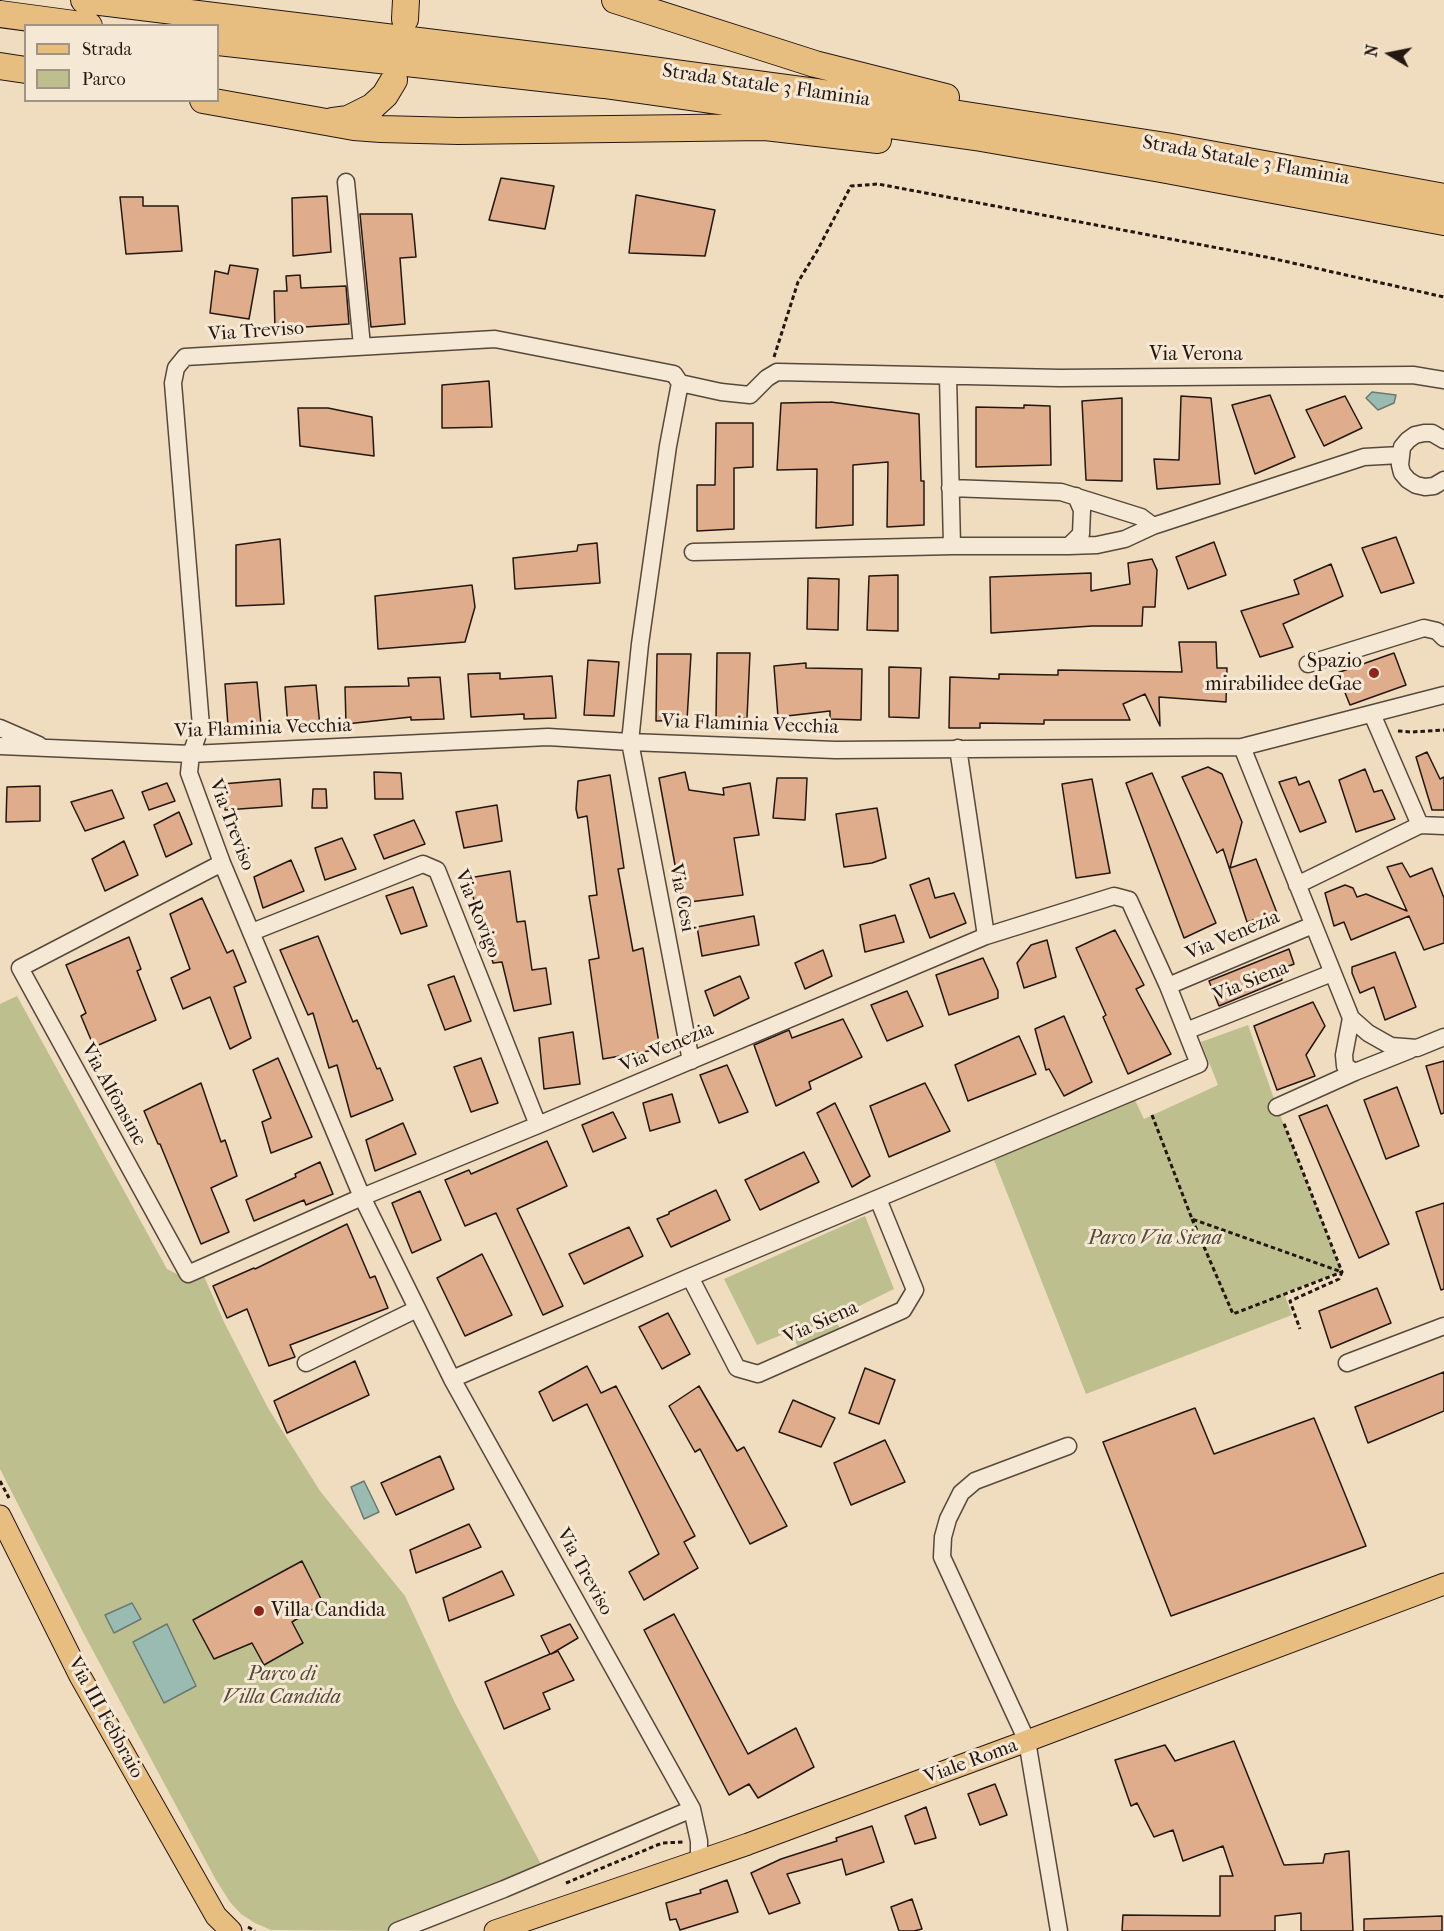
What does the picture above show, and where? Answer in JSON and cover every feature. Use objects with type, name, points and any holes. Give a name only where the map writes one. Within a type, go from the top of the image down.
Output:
[{"type":"highway","name":"Strada Statale 3 Flaminia","points":[[84,0],[816,92],[1164,157],[1444,222]]},
{"type":"highway","points":[[615,0],[848,73],[932,94],[1071,122],[1164,157]]},
{"type":"highway","points":[[0,14],[74,24]]},
{"type":"highway","name":"Strada Statale 3 Flaminia","points":[[219,42],[604,85],[981,138],[1164,157],[1444,197]]},
{"type":"highway","points":[[0,66],[24,70]]},
{"type":"highway","points":[[330,122],[348,119],[372,106],[385,95],[394,80]]},
{"type":"highway","points":[[215,102],[372,129],[458,131],[765,127],[922,145],[1058,165],[1164,157]]},
{"type":"main road","name":"Via III Febbraio","points":[[0,1516],[80,1676],[218,1923],[231,1931]]},
{"type":"main road","name":"Viale Roma","points":[[495,1931],[748,1844],[1444,1584]]},
{"type":"street","points":[[346,182],[362,346]]},
{"type":"street","name":"Via Treviso","points":[[680,383],[674,374],[495,339],[185,357],[176,368],[173,383],[201,726],[191,754],[189,772],[222,863],[363,1197],[452,1379],[692,1809],[699,1840],[699,1859]]},
{"type":"street","name":"Via Verona","points":[[680,383],[721,392],[750,395],[767,378],[777,372],[1071,378],[1413,375],[1444,380]]},
{"type":"street","points":[[948,376],[952,546]]},
{"type":"street","points":[[630,742],[640,644],[663,481],[680,383]]},
{"type":"street","points":[[1444,440],[1432,433],[1415,435],[1402,447],[1400,455],[1402,473],[1416,485],[1434,486],[1444,480]]},
{"type":"street","points":[[693,552],[1097,545],[1125,539],[1153,526],[1364,457],[1400,455]]},
{"type":"street","points":[[950,488],[1042,490],[1076,496],[1141,517],[1153,526]]},
{"type":"street","points":[[1070,546],[1082,534],[1082,510],[1076,496]]},
{"type":"street","points":[[1308,664],[1424,628],[1437,631],[1444,638]]},
{"type":"street","name":"Via Flaminia Vecchia","points":[[0,746],[191,754],[548,737],[835,750],[1242,747],[1374,719],[1444,695]]},
{"type":"street","points":[[1374,719],[1420,825]]},
{"type":"street","name":"Via Flaminia Vecchia","points":[[0,728],[48,749]]},
{"type":"street","name":"Via Cesi","points":[[630,742],[691,1061]]},
{"type":"street","name":"Via Venezia","points":[[1242,747],[1332,973]]},
{"type":"street","points":[[958,748],[986,936]]},
{"type":"street","points":[[1297,885],[1420,825],[1444,826]]},
{"type":"street","name":"Via Alfonsine","points":[[222,863],[20,968],[188,1274],[363,1197]]},
{"type":"street","name":"Via Rovigo","points":[[252,932],[423,864],[437,870],[538,1125]]},
{"type":"street","name":"Via Venezia","points":[[363,1197],[986,936],[1114,896],[1129,900],[1186,1031]]},
{"type":"street","name":"Via Venezia","points":[[1168,986],[1313,925]]},
{"type":"street","points":[[1332,973],[1351,1018],[1368,1033],[1391,1046],[1417,1048]]},
{"type":"street","name":"Via Siena","points":[[1186,1031],[1332,973]]},
{"type":"street","points":[[1351,1018],[1344,1055],[1345,1066],[1356,1072]]},
{"type":"street","points":[[452,1379],[1199,1064],[1186,1031]]},
{"type":"street","points":[[1277,1107],[1444,1036]]},
{"type":"street","name":"Via Siena","points":[[690,1277],[737,1368],[758,1374],[903,1310],[915,1290],[878,1199]]},
{"type":"street","points":[[306,1363],[417,1310]]},
{"type":"street","points":[[1347,1363],[1444,1326]]},
{"type":"street","points":[[1059,1931],[1027,1741],[942,1557],[943,1537],[948,1519],[962,1493],[975,1481],[1068,1446]]},
{"type":"street","points":[[397,1931],[504,1889],[692,1809]]},
{"type":"path","points":[[767,378],[798,282],[851,186],[878,184],[957,198],[1266,257],[1444,297]]},
{"type":"path","points":[[1374,719],[1392,730],[1411,732],[1444,730]]},
{"type":"path","points":[[1277,1107],[1342,1272],[1339,1279],[1290,1301],[1300,1329]]},
{"type":"path","points":[[1152,1115],[1192,1219],[1233,1314],[1342,1272]]},
{"type":"path","points":[[1192,1219],[1342,1272]]},
{"type":"green space","name":"Parco di Villa Candida","points":[[17,996],[167,1269],[185,1278],[203,1274],[224,1322],[268,1408],[320,1491],[405,1596],[455,1703],[542,1866],[390,1931],[271,1930],[241,1914],[216,1880],[84,1634],[0,1469],[0,1004]]},
{"type":"green space","name":"Parco Via Siena","points":[[1248,1025],[1277,1107],[1342,1272],[1284,1293],[1292,1315],[1086,1394],[994,1160],[1134,1098],[1144,1119],[1218,1085],[1201,1042]]},
{"type":"green space","points":[[865,1216],[894,1289],[835,1318],[841,1331],[799,1350],[791,1331],[757,1345],[724,1279]]},
{"type":"water","points":[[1372,392],[1396,395],[1394,403],[1378,410],[1366,398]]},
{"type":"water","points":[[364,1481],[379,1512],[364,1519],[351,1487]]},
{"type":"water","points":[[132,1603],[141,1619],[114,1633],[105,1615]]},
{"type":"water","points":[[167,1624],[196,1686],[164,1703],[133,1642]]},
{"type":"building","points":[[501,178],[554,186],[545,229],[489,220]]},
{"type":"building","points":[[636,195],[715,210],[705,256],[629,253]]},
{"type":"building","points":[[327,196],[331,252],[293,256],[292,198]]},
{"type":"building","points":[[120,197],[143,197],[143,206],[178,206],[182,251],[126,254]]},
{"type":"building","points":[[360,214],[412,214],[416,257],[400,258],[405,324],[371,327]]},
{"type":"building","points":[[230,265],[258,269],[249,319],[210,313],[215,271],[228,274]]},
{"type":"building","points":[[300,275],[301,288],[346,286],[349,324],[275,329],[274,291],[287,291],[286,276]]},
{"type":"building","points":[[489,381],[492,427],[442,428],[442,385]]},
{"type":"building","points":[[1270,395],[1295,457],[1255,474],[1232,405]]},
{"type":"building","points":[[1181,396],[1211,398],[1220,484],[1157,489],[1154,459],[1179,460]]},
{"type":"building","points":[[1345,396],[1362,428],[1324,446],[1306,410]]},
{"type":"building","points":[[1122,398],[1122,481],[1086,480],[1082,401]]},
{"type":"building","points":[[831,402],[919,414],[921,481],[924,481],[924,525],[887,527],[888,462],[853,465],[853,525],[816,528],[817,469],[777,470],[781,403]]},
{"type":"building","points":[[1024,405],[1050,406],[1051,465],[976,467],[976,407],[1024,408]]},
{"type":"building","points":[[298,408],[328,408],[372,417],[374,456],[300,446]]},
{"type":"building","points":[[716,423],[753,423],[753,467],[734,468],[734,529],[697,531],[697,485],[715,485]]},
{"type":"building","points":[[1396,537],[1414,583],[1381,593],[1362,548]]},
{"type":"building","points":[[280,539],[284,604],[236,606],[236,545]]},
{"type":"building","points":[[1214,542],[1226,575],[1188,589],[1176,557]]},
{"type":"building","points":[[597,543],[600,583],[515,589],[513,558],[577,551],[578,545]]},
{"type":"building","points":[[1152,559],[1157,570],[1155,607],[1143,607],[1142,626],[1092,626],[991,633],[990,577],[1091,573],[1091,591],[1130,584],[1128,563]]},
{"type":"building","points":[[1331,564],[1343,596],[1283,624],[1293,647],[1260,657],[1241,611],[1299,594],[1294,580]]},
{"type":"building","points":[[898,575],[898,631],[867,630],[869,576]]},
{"type":"building","points":[[808,578],[839,579],[838,630],[807,629]]},
{"type":"building","points":[[472,585],[475,607],[465,642],[378,649],[375,596]]},
{"type":"building","points":[[1179,642],[1216,642],[1217,668],[1227,668],[1226,702],[1159,697],[1160,726],[1145,694],[1123,704],[1130,720],[1044,720],[1044,724],[980,723],[980,728],[949,728],[950,677],[999,679],[999,674],[1058,675],[1058,670],[1182,672]]},
{"type":"building","points":[[717,653],[750,653],[747,718],[716,720]]},
{"type":"building","points":[[1394,653],[1406,685],[1350,705],[1337,673]]},
{"type":"building","points":[[657,654],[691,654],[687,720],[656,721]]},
{"type":"building","points":[[588,660],[619,662],[614,716],[584,715]]},
{"type":"building","points":[[806,663],[806,668],[862,669],[861,720],[830,719],[830,711],[778,717],[774,666]]},
{"type":"building","points":[[889,667],[921,668],[919,718],[889,717]]},
{"type":"building","points":[[500,673],[500,679],[552,676],[556,718],[524,719],[524,714],[471,717],[468,674]]},
{"type":"building","points":[[440,677],[444,719],[411,720],[411,717],[346,724],[345,687],[409,686],[408,678]]},
{"type":"building","points":[[257,682],[261,724],[228,726],[225,684]]},
{"type":"building","points":[[316,685],[320,727],[288,728],[285,687]]},
{"type":"building","points":[[1427,752],[1440,779],[1444,777],[1444,810],[1432,810],[1416,757]]},
{"type":"building","points":[[1208,767],[1222,774],[1242,822],[1230,868],[1256,859],[1277,913],[1247,922],[1223,849],[1217,853],[1182,777]]},
{"type":"building","points":[[1365,769],[1374,792],[1382,790],[1395,819],[1356,832],[1339,780]]},
{"type":"building","points":[[374,772],[401,773],[403,799],[375,799]]},
{"type":"building","points":[[685,772],[689,790],[724,795],[723,788],[750,783],[759,835],[734,838],[743,895],[682,903],[659,778]]},
{"type":"building","points":[[1152,773],[1216,923],[1184,938],[1126,783]]},
{"type":"building","points":[[610,775],[624,868],[618,869],[633,951],[643,948],[660,1049],[603,1059],[589,960],[599,958],[589,896],[597,895],[587,816],[578,818],[576,809],[578,781]]},
{"type":"building","points":[[1296,777],[1299,785],[1309,781],[1326,822],[1300,832],[1279,782]]},
{"type":"building","points":[[777,778],[807,778],[805,820],[773,818]]},
{"type":"building","points":[[280,779],[282,806],[225,810],[222,784]]},
{"type":"building","points":[[1092,779],[1110,873],[1076,878],[1062,784]]},
{"type":"building","points":[[167,783],[175,801],[149,810],[142,792]]},
{"type":"building","points":[[40,786],[40,821],[6,822],[7,787]]},
{"type":"building","points":[[313,789],[326,789],[327,808],[312,808]]},
{"type":"building","points":[[112,790],[124,818],[85,831],[71,802]]},
{"type":"building","points":[[497,805],[502,841],[464,848],[456,812]]},
{"type":"building","points":[[877,808],[886,858],[872,863],[844,867],[836,814]]},
{"type":"building","points":[[179,812],[192,844],[166,857],[154,825]]},
{"type":"building","points":[[414,820],[425,844],[384,859],[374,835]]},
{"type":"building","points":[[342,838],[356,869],[325,880],[315,848]]},
{"type":"building","points":[[124,841],[138,875],[105,891],[92,859]]},
{"type":"building","points":[[291,860],[304,891],[263,908],[254,877]]},
{"type":"building","points":[[1402,863],[1410,877],[1432,868],[1444,898],[1444,943],[1424,950],[1409,916],[1351,940],[1344,922],[1334,926],[1325,893],[1345,885],[1353,888],[1357,897],[1366,894],[1407,911],[1387,867]]},
{"type":"building","points":[[510,871],[517,922],[525,921],[532,970],[546,968],[551,1004],[514,1011],[502,962],[493,963],[481,913],[477,914],[469,878]]},
{"type":"building","points":[[929,878],[935,898],[954,893],[966,923],[930,938],[910,885]]},
{"type":"building","points":[[413,887],[427,926],[401,934],[386,896]]},
{"type":"building","points":[[202,898],[227,953],[233,950],[246,982],[234,987],[251,1038],[230,1049],[210,997],[183,1009],[171,978],[190,969],[170,914]]},
{"type":"building","points":[[895,915],[904,942],[865,952],[860,925]]},
{"type":"building","points":[[754,916],[759,945],[702,956],[697,927]]},
{"type":"building","points":[[1115,930],[1144,985],[1136,989],[1171,1054],[1128,1074],[1103,1017],[1106,1015],[1076,948]]},
{"type":"building","points":[[318,936],[353,1022],[357,1020],[377,1069],[380,1068],[393,1100],[351,1117],[337,1065],[329,1068],[313,1013],[308,1015],[280,950]]},
{"type":"building","points":[[129,937],[141,969],[137,971],[156,1020],[94,1047],[81,1016],[86,1013],[66,965]]},
{"type":"building","points":[[1047,940],[1056,977],[1024,988],[1017,963],[1031,945]]},
{"type":"building","points":[[1289,949],[1294,964],[1279,970],[1282,980],[1219,1006],[1209,981]]},
{"type":"building","points":[[823,950],[832,976],[805,989],[795,963]]},
{"type":"building","points":[[1395,952],[1416,1007],[1385,1020],[1374,987],[1360,993],[1352,967]]},
{"type":"building","points":[[983,958],[998,991],[998,998],[949,1015],[936,975]]},
{"type":"building","points":[[454,976],[471,1021],[445,1030],[428,985]]},
{"type":"building","points":[[740,976],[749,998],[714,1016],[705,991]]},
{"type":"building","points":[[907,991],[923,1026],[887,1041],[871,1005]]},
{"type":"building","points":[[1313,1002],[1325,1026],[1306,1055],[1315,1076],[1277,1090],[1254,1026]]},
{"type":"building","points":[[1064,1016],[1092,1082],[1064,1096],[1049,1069],[1046,1070],[1035,1029]]},
{"type":"building","points":[[843,1019],[862,1057],[809,1082],[811,1089],[776,1106],[754,1045],[789,1030],[792,1038]]},
{"type":"building","points":[[573,1032],[580,1084],[544,1089],[539,1038]]},
{"type":"building","points":[[1019,1036],[1036,1074],[968,1101],[955,1065]]},
{"type":"building","points":[[278,1058],[312,1137],[271,1153],[262,1122],[271,1118],[253,1070]]},
{"type":"building","points":[[481,1058],[498,1103],[471,1112],[454,1067]]},
{"type":"building","points":[[1444,1061],[1444,1113],[1441,1114],[1426,1066]]},
{"type":"building","points":[[727,1065],[748,1112],[719,1123],[700,1075]]},
{"type":"building","points":[[201,1083],[221,1142],[225,1140],[237,1176],[211,1188],[229,1232],[201,1244],[144,1111]]},
{"type":"building","points":[[925,1083],[950,1131],[889,1157],[870,1106]]},
{"type":"building","points":[[1397,1087],[1419,1146],[1386,1159],[1364,1100]]},
{"type":"building","points":[[672,1094],[680,1122],[650,1131],[643,1103]]},
{"type":"building","points":[[835,1103],[870,1176],[852,1187],[817,1113]]},
{"type":"building","points":[[1327,1105],[1389,1244],[1359,1258],[1299,1116]]},
{"type":"building","points":[[613,1112],[626,1138],[593,1152],[582,1125]]},
{"type":"building","points":[[403,1123],[416,1154],[375,1171],[366,1140]]},
{"type":"building","points":[[547,1141],[567,1186],[517,1209],[563,1306],[543,1315],[496,1213],[465,1226],[445,1180],[469,1170],[471,1174]]},
{"type":"building","points":[[804,1152],[819,1182],[760,1210],[745,1180]]},
{"type":"building","points":[[320,1162],[333,1194],[306,1205],[304,1200],[254,1221],[246,1200],[296,1177],[295,1174]]},
{"type":"building","points":[[716,1190],[730,1220],[671,1247],[657,1219]]},
{"type":"building","points":[[420,1191],[441,1240],[412,1253],[392,1203]]},
{"type":"building","points":[[1444,1203],[1444,1289],[1441,1290],[1416,1212]]},
{"type":"building","points":[[347,1224],[370,1278],[375,1276],[388,1308],[290,1345],[295,1357],[269,1366],[247,1309],[227,1318],[213,1286],[255,1269]]},
{"type":"building","points":[[629,1227],[643,1256],[584,1284],[569,1254]]},
{"type":"building","points":[[482,1254],[512,1315],[465,1336],[437,1278]]},
{"type":"building","points":[[1377,1288],[1391,1323],[1331,1348],[1319,1311]]},
{"type":"building","points":[[668,1313],[690,1354],[662,1369],[639,1327]]},
{"type":"building","points":[[355,1361],[369,1395],[287,1433],[274,1401]]},
{"type":"building","points":[[587,1366],[601,1393],[616,1386],[695,1536],[684,1542],[698,1568],[644,1600],[629,1572],[659,1554],[587,1404],[553,1421],[539,1392]]},
{"type":"building","points":[[865,1368],[895,1380],[879,1424],[849,1413]]},
{"type":"building","points":[[1444,1372],[1444,1411],[1368,1443],[1355,1407]]},
{"type":"building","points":[[699,1386],[737,1451],[744,1447],[787,1526],[750,1544],[700,1449],[695,1452],[669,1406]]},
{"type":"building","points":[[793,1400],[835,1418],[821,1447],[779,1432]]},
{"type":"building","points":[[1195,1408],[1214,1454],[1314,1418],[1366,1546],[1171,1616],[1103,1442]]},
{"type":"building","points":[[885,1440],[905,1482],[851,1505],[834,1463]]},
{"type":"building","points":[[440,1456],[454,1489],[396,1515],[381,1483]]},
{"type":"building","points":[[469,1524],[481,1547],[416,1573],[410,1550]]},
{"type":"building","name":"Villa Candida","points":[[302,1561],[323,1603],[292,1622],[303,1643],[264,1665],[252,1643],[214,1659],[193,1620]]},
{"type":"building","points":[[502,1571],[514,1595],[449,1621],[443,1598]]},
{"type":"building","points":[[674,1614],[748,1754],[796,1728],[814,1767],[758,1798],[749,1784],[729,1795],[644,1630]]},
{"type":"building","points":[[570,1624],[578,1638],[551,1654],[558,1651],[574,1680],[543,1693],[550,1709],[504,1729],[485,1682],[550,1654],[541,1636]]},
{"type":"building","points":[[1234,1741],[1284,1865],[1323,1863],[1325,1854],[1349,1851],[1353,1931],[1301,1931],[1301,1913],[1275,1916],[1275,1931],[1122,1931],[1123,1915],[1220,1916],[1220,1876],[1233,1876],[1223,1846],[1183,1861],[1173,1830],[1154,1837],[1137,1803],[1131,1806],[1115,1760],[1165,1745],[1175,1761]]},
{"type":"building","points":[[995,1784],[1007,1815],[980,1825],[968,1794]]},
{"type":"building","points":[[926,1807],[936,1838],[915,1844],[905,1816]]},
{"type":"building","points":[[872,1826],[884,1862],[846,1875],[842,1859],[787,1874],[800,1903],[769,1914],[751,1873],[781,1859],[837,1841],[836,1838]]},
{"type":"building","points":[[727,1880],[738,1912],[680,1930],[676,1919],[670,1920],[666,1903],[701,1893],[700,1890]]},
{"type":"building","points":[[912,1899],[922,1929],[899,1931],[891,1907]]},
{"type":"building","points":[[1442,1916],[1442,1931],[1364,1931],[1364,1919]]},
{"type":"place","name":"Spazio mirabilidee deGae","points":[[1374,673]]},
{"type":"place","name":"Villa Candida","points":[[259,1611]]}]
